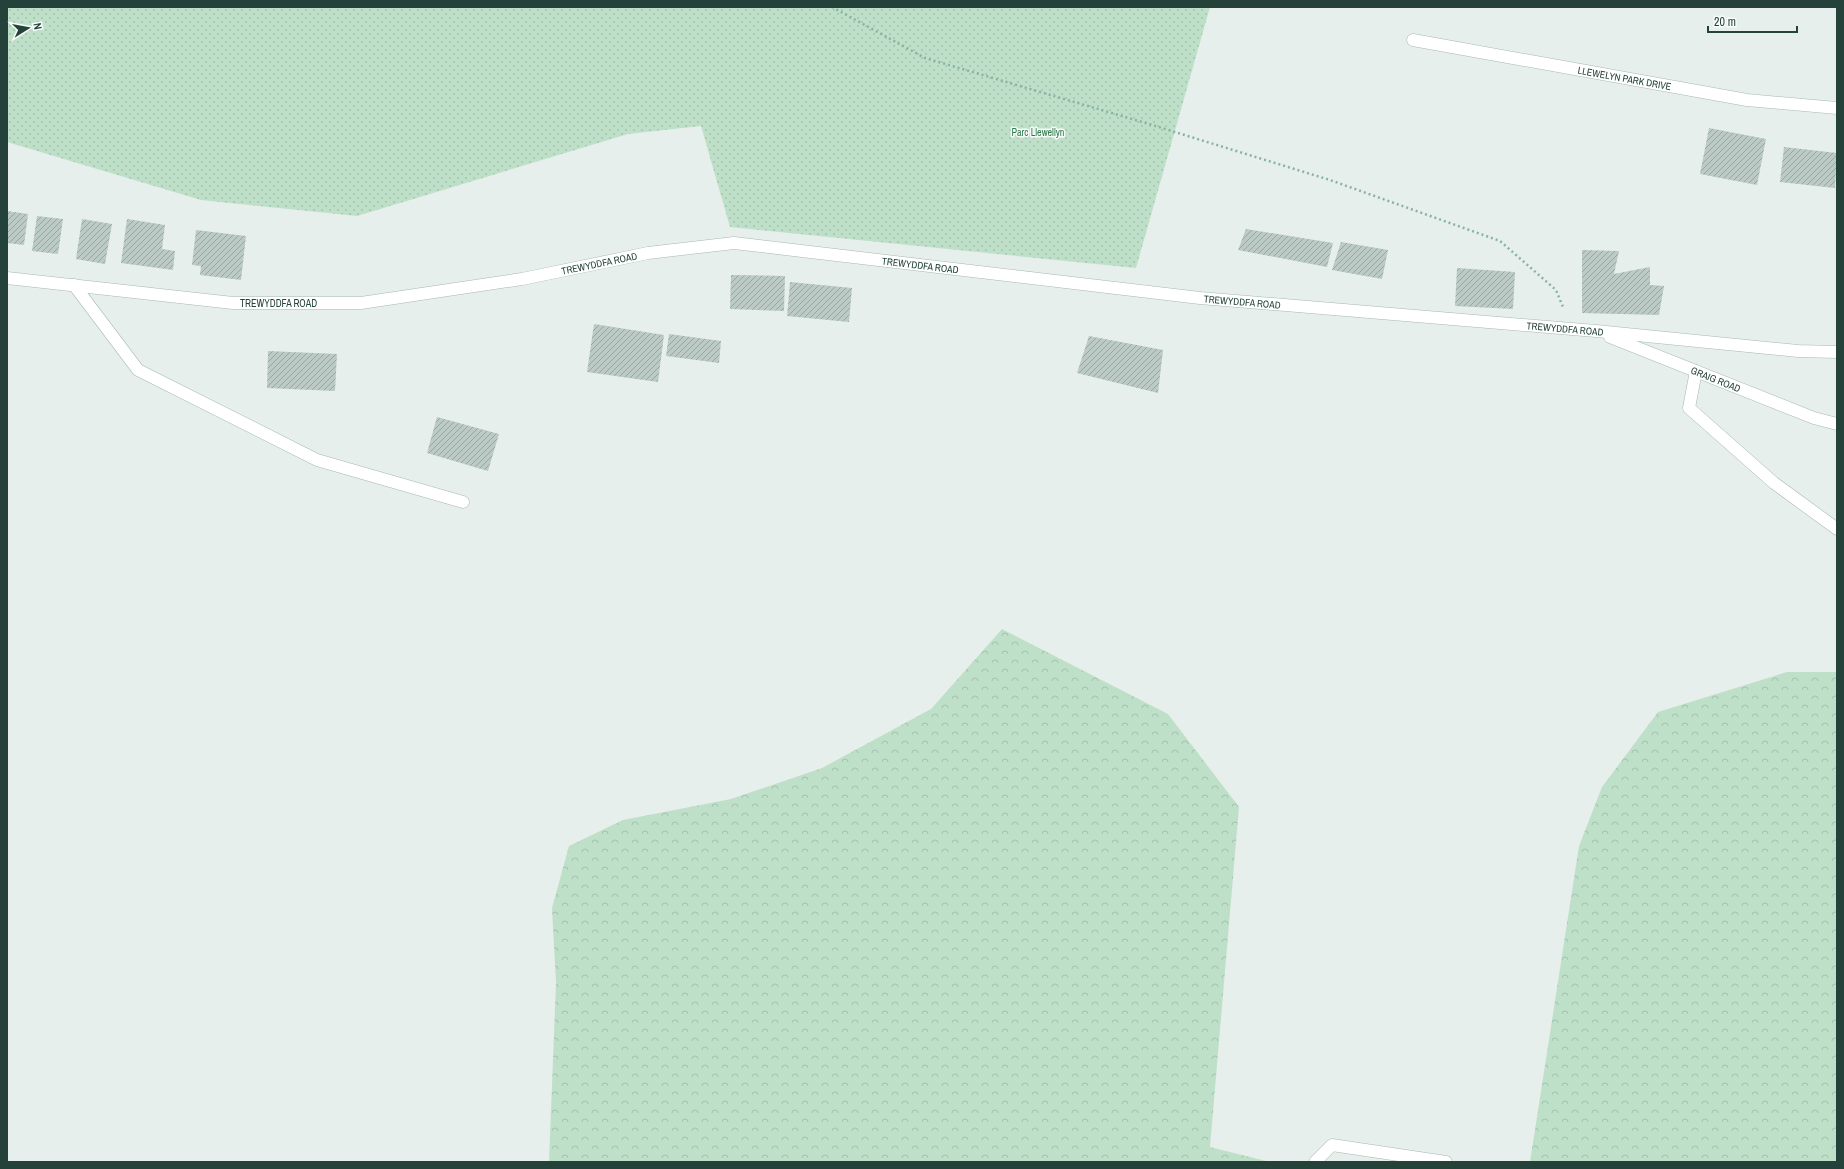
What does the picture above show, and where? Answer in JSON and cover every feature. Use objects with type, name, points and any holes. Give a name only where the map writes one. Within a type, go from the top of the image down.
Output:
[{"type":"street","name":"LLEWELYN PARK DRIVE","points":[[1413,40],[1747,100],[1837,108]]},
{"type":"street","name":"TREWYDDFA ROAD","points":[[7,278],[233,303],[361,303],[522,279],[648,253],[734,244],[1200,298],[1596,331],[1798,351],[1837,352]]},
{"type":"street","points":[[74,285],[138,370],[317,460],[463,502]]},
{"type":"street","name":"GRAIG ROAD","points":[[1596,331],[1814,418],[1837,424]]},
{"type":"street","points":[[1696,371],[1689,408],[1774,483],[1837,529]]},
{"type":"street","points":[[1314,1162],[1332,1145],[1446,1162]]},
{"type":"path","points":[[832,7],[925,58],[1149,124],[1330,180],[1500,241],[1556,290],[1572,329]]},
{"type":"green space","name":"Parc Llewellyn","points":[[7,7],[1210,7],[1136,268],[730,227],[701,126],[628,134],[357,216],[201,200],[7,142]]},
{"type":"green space","points":[[1002,629],[1168,714],[1239,807],[1210,1147],[1270,1162],[549,1162],[556,983],[552,908],[569,846],[623,820],[731,799],[822,768],[931,709]]},
{"type":"green space","points":[[1787,672],[1837,672],[1837,1162],[1530,1162],[1579,846],[1602,787],[1658,712]]},
{"type":"building","points":[[1709,128],[1766,139],[1757,185],[1700,174]]},
{"type":"building","points":[[1784,147],[1837,153],[1835,188],[1780,182]]},
{"type":"building","points":[[7,211],[28,214],[24,245],[7,243]]},
{"type":"building","points":[[37,216],[63,219],[58,254],[32,251]]},
{"type":"building","points":[[82,219],[112,224],[105,264],[76,259]]},
{"type":"building","points":[[127,219],[165,225],[162,249],[175,251],[173,270],[121,263]]},
{"type":"building","points":[[1246,229],[1333,243],[1327,267],[1238,250]]},
{"type":"building","points":[[196,230],[246,236],[241,280],[200,275],[201,266],[192,265]]},
{"type":"building","points":[[1341,242],[1388,250],[1382,279],[1332,270]]},
{"type":"building","points":[[1582,250],[1619,251],[1614,274],[1650,267],[1650,285],[1664,286],[1659,315],[1582,313]]},
{"type":"building","points":[[1457,268],[1515,272],[1513,309],[1455,306]]},
{"type":"building","points":[[731,275],[785,276],[784,311],[730,309]]},
{"type":"building","points":[[790,282],[852,288],[849,322],[787,316]]},
{"type":"building","points":[[594,324],[664,335],[658,382],[587,372]]},
{"type":"building","points":[[669,334],[721,341],[719,363],[666,356]]},
{"type":"building","points":[[1089,336],[1163,350],[1158,393],[1077,373]]},
{"type":"building","points":[[268,351],[337,354],[335,391],[267,388]]},
{"type":"building","points":[[437,417],[499,434],[488,471],[427,453]]}]
